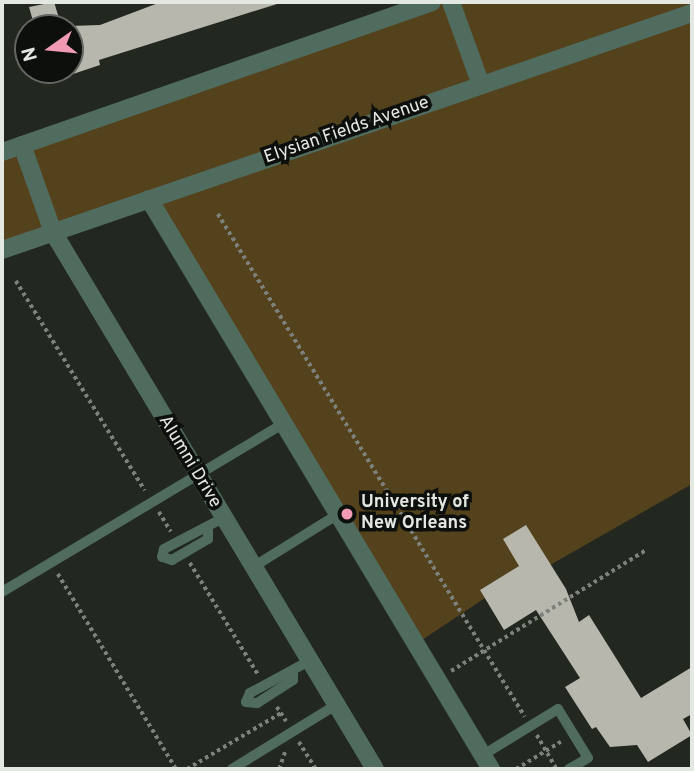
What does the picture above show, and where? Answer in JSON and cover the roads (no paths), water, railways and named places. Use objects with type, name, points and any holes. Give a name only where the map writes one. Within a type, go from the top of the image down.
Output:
[{"type":"street","points":[[2,152],[432,2]]},
{"type":"street","points":[[452,2],[481,85]]},
{"type":"street","name":"Elysian Fields Avenue","points":[[2,250],[692,13]]},
{"type":"street","name":"Alumni Drive","points":[[22,145],[53,232],[336,705],[368,767]]},
{"type":"street","points":[[149,200],[487,762]]},
{"type":"lane","points":[[2,592],[284,424]]},
{"type":"lane","points":[[253,567],[338,514]]},
{"type":"lane","points":[[208,529],[208,539],[172,560],[162,557],[164,549],[198,528],[208,529],[223,518]]},
{"type":"lane","points":[[267,690],[285,671],[293,672],[309,661]]},
{"type":"lane","points":[[232,769],[336,705]]},
{"type":"lane","points":[[487,762],[531,726],[558,709],[587,758],[569,769]]},
{"type":"place","name":"University of New Orleans","points":[[347,514]]}]
